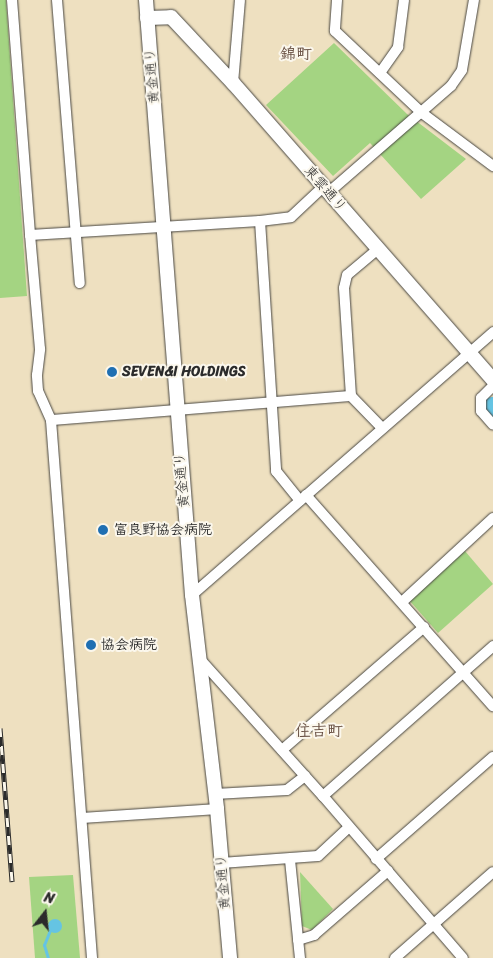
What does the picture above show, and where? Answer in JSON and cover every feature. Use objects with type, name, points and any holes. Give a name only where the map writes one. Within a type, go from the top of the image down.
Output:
[{"type":"street","points":[[12,0],[40,349],[37,375],[38,391],[51,420],[92,958]]},
{"type":"street","points":[[57,0],[80,283]]},
{"type":"street","name":"黄金通り","points":[[146,0],[176,408],[192,594],[217,809],[230,958]]},
{"type":"street","points":[[233,83],[240,0]]},
{"type":"street","points":[[337,0],[335,31],[422,113],[493,166]]},
{"type":"street","points":[[380,74],[398,46],[404,0]]},
{"type":"street","points":[[30,235],[260,221],[290,217],[422,113],[451,86],[462,70],[474,0]]},
{"type":"street","name":"東雲通り","points":[[147,18],[171,16],[233,83],[493,380]]},
{"type":"street","points":[[260,221],[276,471],[402,602],[493,706]]},
{"type":"street","points":[[378,249],[347,275],[344,288],[351,396],[382,428]]},
{"type":"street","points":[[192,594],[493,332]]},
{"type":"street","points":[[493,386],[481,398],[481,411],[493,425]]},
{"type":"street","points":[[51,420],[176,408],[351,396]]},
{"type":"street","points":[[402,602],[493,518]]},
{"type":"street","points":[[282,750],[424,628]]},
{"type":"street","points":[[323,796],[493,646]]},
{"type":"street","points":[[199,658],[323,796],[463,958]]},
{"type":"street","points":[[376,859],[493,757]]},
{"type":"street","points":[[215,794],[287,790],[305,776]]},
{"type":"street","points":[[82,818],[217,809]]},
{"type":"street","points":[[221,863],[290,860],[318,856],[349,827]]},
{"type":"street","points":[[290,860],[300,958]]},
{"type":"street","points":[[298,940],[314,935],[388,871]]},
{"type":"street","points":[[395,958],[493,872]]},
{"type":"green space","points":[[0,0],[6,0],[27,296],[0,298]]},
{"type":"green space","points":[[334,43],[407,114],[466,159],[421,199],[370,143],[333,176],[266,105]]},
{"type":"green space","points":[[465,551],[493,584],[438,633],[409,600]]},
{"type":"green space","points":[[300,872],[333,909],[312,930],[302,926]]},
{"type":"green space","points":[[73,875],[80,958],[35,958],[29,877]]},
{"type":"water","points":[[55,919],[60,921],[62,926],[60,931],[55,933],[50,931],[48,926],[50,921]]},
{"type":"waterway","points":[[48,958],[44,945],[50,930]]},
{"type":"railway","points":[[0,728],[12,882]]},
{"type":"place","name":"SEVEN&I HOLDINGS","points":[[112,372]]},
{"type":"place","name":"富良野協会病院","points":[[103,530]]},
{"type":"place","name":"協会病院","points":[[91,645]]},
{"type":"district","name":"錦町","points":[[296,54]]},
{"type":"district","name":"住吉町","points":[[319,731]]}]
